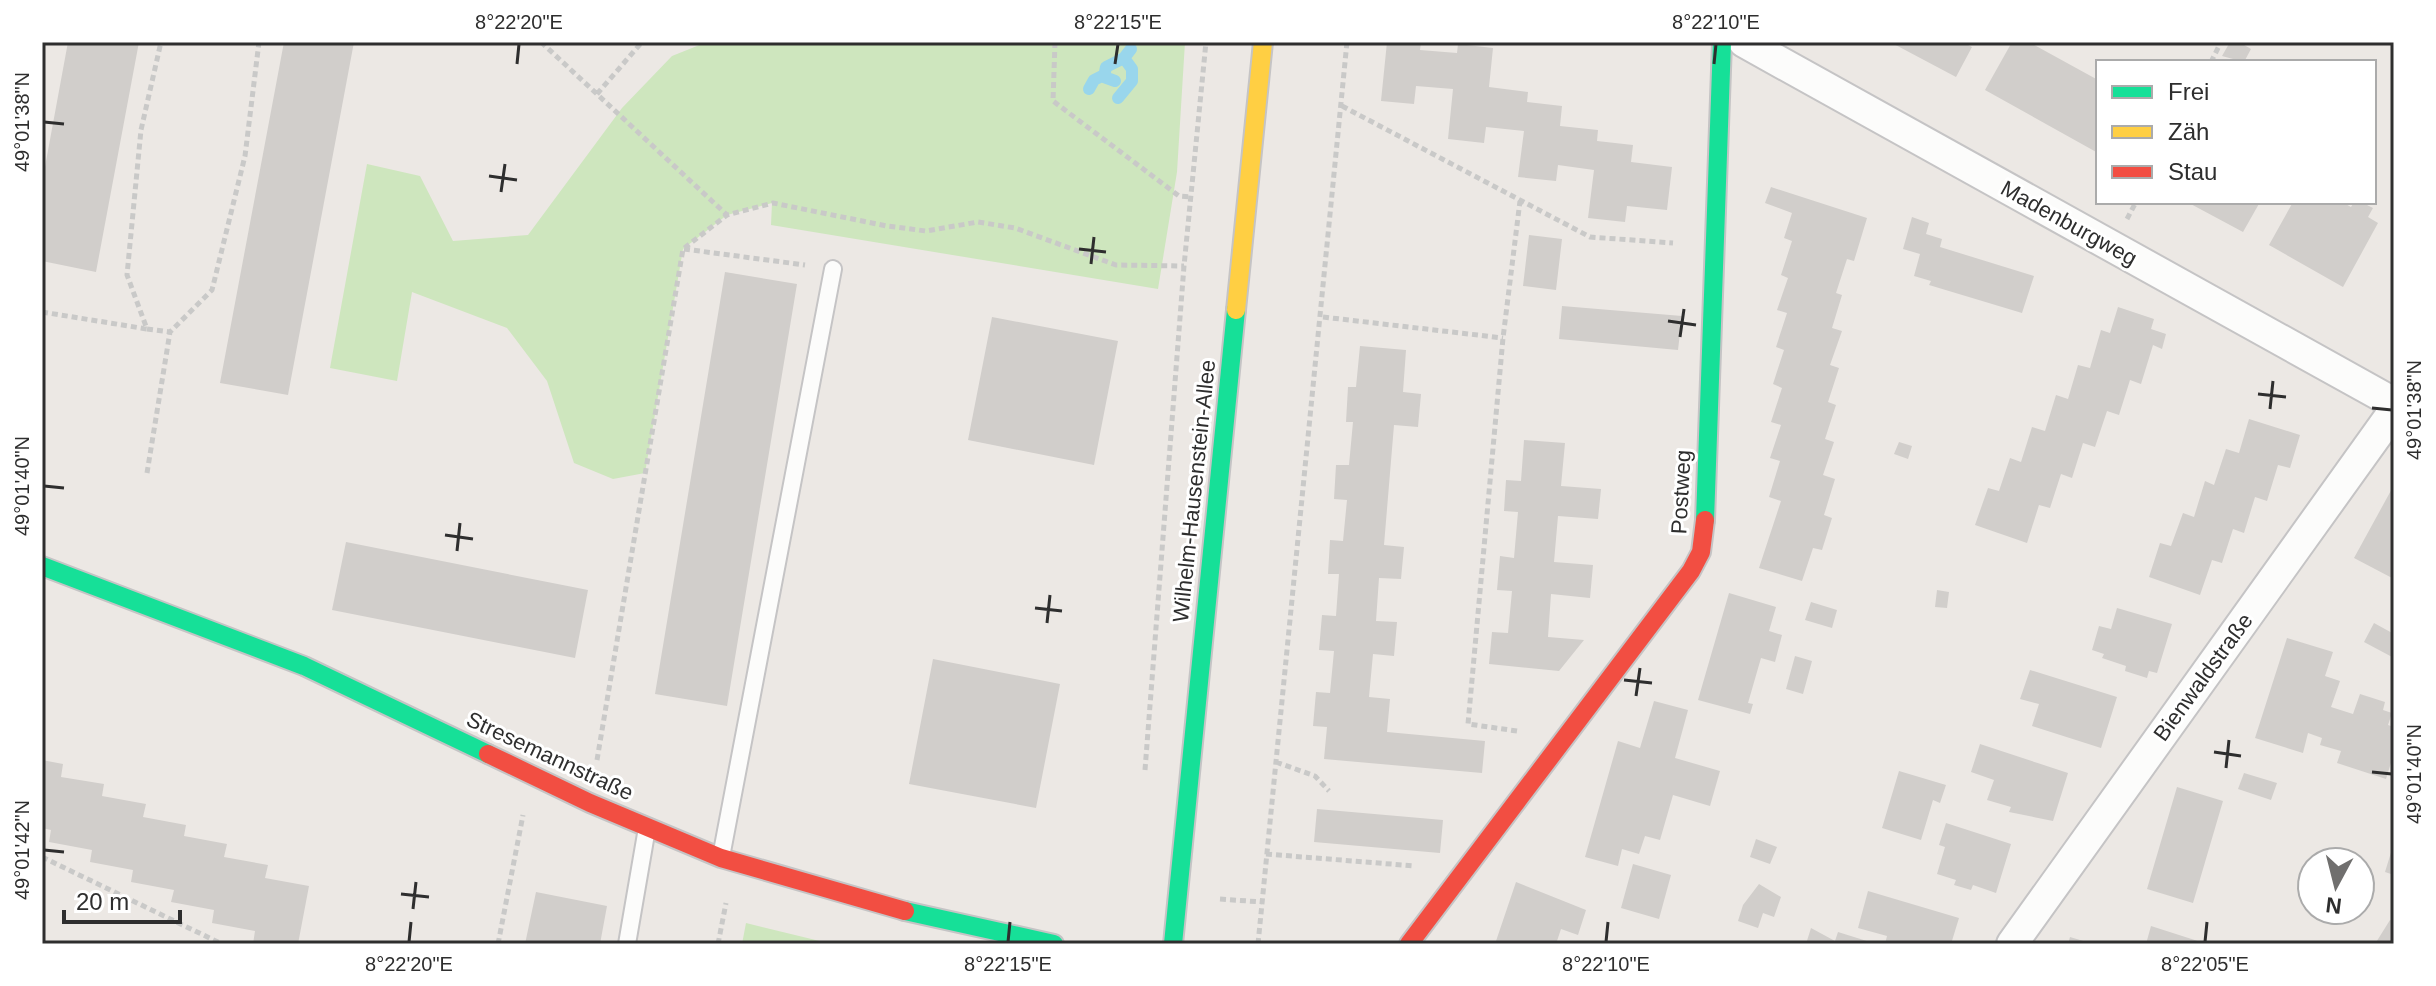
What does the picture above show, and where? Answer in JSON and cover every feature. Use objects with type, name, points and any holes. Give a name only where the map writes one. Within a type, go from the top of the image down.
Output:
[{"type":"street","name":"Wilhelm-Hausenstein-Allee","points":[[1173,944],[1263,42]]},
{"type":"street","name":"Postweg","points":[[1409,944],[1562,737],[1691,571],[1701,552],[1705,531],[1722,42]]},
{"type":"street","name":"Madenburgweg","points":[[1744,42],[2394,403]]},
{"type":"street","name":"Bienwaldstraße","points":[[2012,944],[2394,411]]},
{"type":"street","name":"Stresemannstraße","points":[[42,566],[304,666],[590,803],[721,858],[934,919],[1054,944]]},
{"type":"lane","points":[[721,858],[833,269]]},
{"type":"lane","points":[[627,944],[648,827]]},
{"type":"path","points":[[147,329],[127,275],[141,130],[161,42]]},
{"type":"path","points":[[147,473],[170,332],[212,290],[245,156],[259,42]]},
{"type":"path","points":[[541,42],[727,215]]},
{"type":"path","points":[[597,94],[642,42]]},
{"type":"path","points":[[1055,42],[1053,101],[1179,196],[1191,197]]},
{"type":"path","points":[[1144,784],[1184,266],[1206,42]]},
{"type":"path","points":[[1258,944],[1323,317],[1347,42]]},
{"type":"path","points":[[2212,60],[2221,42]]},
{"type":"path","points":[[1342,106],[1520,201],[1604,241],[1714,244]]},
{"type":"path","points":[[1520,201],[1503,338],[1468,724],[1562,737]]},
{"type":"path","points":[[590,803],[683,249],[727,215],[773,203],[926,231],[978,222],[1015,228],[1116,265],[1184,266]]},
{"type":"path","points":[[683,249],[833,269]]},
{"type":"path","points":[[42,312],[170,332]]},
{"type":"path","points":[[1323,317],[1503,338]]},
{"type":"path","points":[[1276,762],[1315,776],[1329,791]]},
{"type":"path","points":[[498,944],[532,776]]},
{"type":"path","points":[[1266,854],[1463,870]]},
{"type":"path","points":[[42,857],[222,944]]},
{"type":"green space","points":[[707,42],[1185,42],[1177,172],[1158,289],[771,225],[772,203],[727,215],[683,249],[645,473],[613,479],[574,463],[547,381],[507,328],[412,292],[397,381],[330,368],[367,164],[420,176],[453,241],[528,235],[622,108],[672,56]]},
{"type":"green space","points":[[746,923],[832,944],[742,944]]},
{"type":"building","points":[[68,42],[139,42],[96,272],[42,261],[42,183]]},
{"type":"building","points":[[284,42],[354,42],[288,395],[220,383]]},
{"type":"building","points":[[1387,42],[1421,42],[1420,50],[1457,53],[1458,44],[1493,48],[1489,87],[1528,92],[1527,102],[1562,106],[1560,126],[1598,130],[1597,141],[1633,145],[1631,162],[1672,167],[1667,210],[1627,206],[1625,222],[1588,218],[1594,170],[1558,165],[1556,181],[1518,177],[1524,131],[1486,127],[1484,143],[1448,139],[1453,89],[1416,86],[1414,104],[1381,101]]},
{"type":"building","points":[[1890,42],[1962,42],[1972,47],[1956,77]]},
{"type":"building","points":[[2012,42],[2029,42],[2096,79],[2096,152],[1985,90]]},
{"type":"building","points":[[2230,42],[2239,42],[2251,49],[2245,60],[2222,56]]},
{"type":"building","points":[[1771,187],[1867,218],[1854,261],[1847,259],[1836,293],[1842,295],[1832,328],[1842,331],[1830,365],[1839,368],[1828,402],[1836,405],[1825,439],[1834,442],[1823,475],[1835,479],[1824,515],[1832,518],[1822,550],[1813,548],[1802,581],[1759,568],[1781,501],[1769,497],[1780,461],[1770,458],[1781,425],[1771,422],[1782,388],[1773,384],[1784,350],[1776,347],[1787,313],[1777,310],[1788,278],[1781,275],[1792,241],[1784,238],[1792,213],[1765,203]]},
{"type":"building","points":[[2191,204],[2259,204],[2243,232]]},
{"type":"building","points":[[2292,204],[2346,204],[2351,207],[2353,204],[2365,204],[2373,208],[2368,217],[2378,223],[2343,287],[2269,245]]},
{"type":"building","points":[[1912,217],[1929,223],[1926,234],[1942,239],[1940,247],[2034,276],[2022,313],[1929,285],[1931,281],[1914,276],[1920,254],[1903,249]]},
{"type":"building","points":[[1529,235],[1562,239],[1556,290],[1523,286]]},
{"type":"building","points":[[725,272],[797,284],[727,706],[655,694]]},
{"type":"building","points":[[1562,306],[1682,316],[1678,350],[1559,339]]},
{"type":"building","points":[[2118,307],[2154,319],[2151,329],[2166,334],[2162,349],[2153,345],[2141,384],[2130,380],[2119,415],[2107,411],[2095,447],[2083,443],[2072,478],[2061,474],[2050,508],[2039,505],[2027,543],[1975,525],[1988,488],[1999,491],[2010,458],[2021,462],[2032,427],[2045,431],[2056,395],[2068,399],[2078,365],[2090,368],[2101,330],[2110,333]]},
{"type":"building","points":[[992,317],[1118,341],[1094,465],[968,440]]},
{"type":"building","points":[[1360,346],[1406,350],[1403,392],[1421,394],[1418,427],[1394,425],[1384,545],[1404,547],[1401,579],[1379,578],[1376,621],[1397,622],[1394,656],[1373,654],[1369,697],[1390,699],[1387,732],[1485,741],[1482,773],[1324,759],[1327,727],[1313,726],[1316,692],[1330,693],[1334,651],[1319,650],[1322,615],[1336,616],[1339,574],[1328,574],[1330,540],[1343,541],[1347,500],[1334,499],[1336,465],[1349,465],[1353,422],[1346,422],[1348,387],[1356,387]]},
{"type":"building","points":[[2249,419],[2300,435],[2290,468],[2278,465],[2267,501],[2255,497],[2244,533],[2233,529],[2222,563],[2212,560],[2200,595],[2149,577],[2160,543],[2171,546],[2183,513],[2194,517],[2205,481],[2214,485],[2226,449],[2239,453]]},
{"type":"building","points":[[1524,440],[1565,443],[1561,486],[1601,489],[1598,519],[1558,516],[1554,562],[1593,565],[1590,598],[1551,594],[1548,637],[1584,640],[1559,671],[1489,664],[1492,632],[1508,633],[1512,591],[1497,590],[1500,556],[1514,558],[1518,512],[1504,511],[1506,480],[1521,481]]},
{"type":"building","points":[[1899,442],[1912,446],[1908,459],[1894,454]]},
{"type":"building","points":[[2394,485],[2394,579],[2354,558]]},
{"type":"building","points":[[346,542],[588,590],[575,658],[332,610]]},
{"type":"building","points":[[1937,590],[1949,592],[1947,608],[1935,607]]},
{"type":"building","points":[[1729,593],[1776,607],[1769,631],[1782,635],[1775,662],[1761,658],[1748,703],[1753,704],[1750,714],[1698,700]]},
{"type":"building","points":[[1811,602],[1837,610],[1832,628],[1805,620]]},
{"type":"building","points":[[2117,608],[2172,624],[2157,673],[2149,671],[2147,678],[2125,671],[2126,666],[2102,658],[2104,654],[2092,650],[2099,626],[2111,629]]},
{"type":"building","points":[[2374,623],[2394,634],[2394,658],[2364,642]]},
{"type":"building","points":[[2287,638],[2333,652],[2325,676],[2340,681],[2331,707],[2353,714],[2360,694],[2385,702],[2383,710],[2392,713],[2388,725],[2394,727],[2394,753],[2386,779],[2337,763],[2341,751],[2320,745],[2322,738],[2308,733],[2303,753],[2255,738]]},
{"type":"building","points":[[1795,656],[1812,661],[1803,694],[1786,689]]},
{"type":"building","points":[[933,659],[1060,684],[1036,808],[909,784]]},
{"type":"building","points":[[2030,670],[2117,697],[2101,748],[2032,726],[2039,704],[2020,699]]},
{"type":"building","points":[[1654,701],[1688,710],[1675,758],[1720,771],[1710,806],[1673,795],[1660,840],[1645,836],[1639,854],[1622,849],[1618,866],[1585,857],[1618,741],[1640,748]]},
{"type":"building","points":[[1980,744],[2068,773],[2053,821],[2009,812],[2011,807],[1987,800],[1994,780],[1971,772]]},
{"type":"building","points":[[42,760],[63,764],[61,777],[104,784],[102,796],[146,804],[143,817],[186,825],[184,836],[227,844],[224,857],[268,865],[265,878],[309,886],[298,944],[253,944],[255,931],[212,923],[214,910],[171,902],[174,890],[131,882],[133,870],[90,862],[92,850],[49,842],[51,830],[42,828]]},
{"type":"building","points":[[1899,771],[1946,785],[1940,803],[1933,800],[1921,840],[1882,828]]},
{"type":"building","points":[[2244,773],[2277,783],[2271,800],[2238,789]]},
{"type":"building","points":[[2177,787],[2223,801],[2193,903],[2147,889]]},
{"type":"building","points":[[1317,809],[1443,820],[1440,853],[1314,842]]},
{"type":"building","points":[[1946,823],[2011,844],[1996,893],[1973,885],[1971,890],[1954,885],[1956,880],[1937,874],[1945,847],[1939,845]]},
{"type":"building","points":[[1756,839],[1777,847],[1770,864],[1750,857]]},
{"type":"building","points":[[2394,846],[2394,875],[2385,872]]},
{"type":"building","points":[[1633,864],[1671,875],[1659,919],[1621,908]]},
{"type":"building","points":[[1516,882],[1586,910],[1578,935],[1561,929],[1556,944],[1495,944]]},
{"type":"building","points":[[1759,884],[1781,897],[1774,917],[1763,913],[1758,928],[1738,921],[1743,905]]},
{"type":"building","points":[[1868,891],[1959,918],[1951,944],[1885,944],[1887,936],[1858,928]]},
{"type":"building","points":[[536,892],[607,906],[600,944],[525,944]]},
{"type":"building","points":[[2390,920],[2394,921],[2394,944],[2375,944]]},
{"type":"building","points":[[2151,926],[2204,943],[2204,944],[2146,944]]},
{"type":"building","points":[[1811,928],[1835,941],[1838,932],[1870,942],[1806,944]]},
{"type":"building","points":[[2070,937],[2090,943],[2090,944],[2068,944]]},
{"type":"waterway","points":[[1118,98],[1132,81],[1132,69],[1124,58],[1131,49]]},
{"type":"waterway","points":[[1115,81],[1104,77],[1106,67],[1124,58]]},
{"type":"waterway","points":[[1089,89],[1094,80],[1104,75]]},
{"type":"traffic: fast","points":[[1705,520],[1722,42]]},
{"type":"traffic: fast","points":[[1173,944],[1236,310]]},
{"type":"traffic: fast","points":[[42,566],[304,666],[488,754]]},
{"type":"traffic: fast","points":[[905,911],[1054,944]]},
{"type":"traffic: slow","points":[[1236,310],[1263,42]]},
{"type":"traffic: jam","points":[[1409,944],[1691,571],[1701,552],[1705,520]]},
{"type":"traffic: jam","points":[[488,754],[590,803],[721,858],[905,911]]}]
